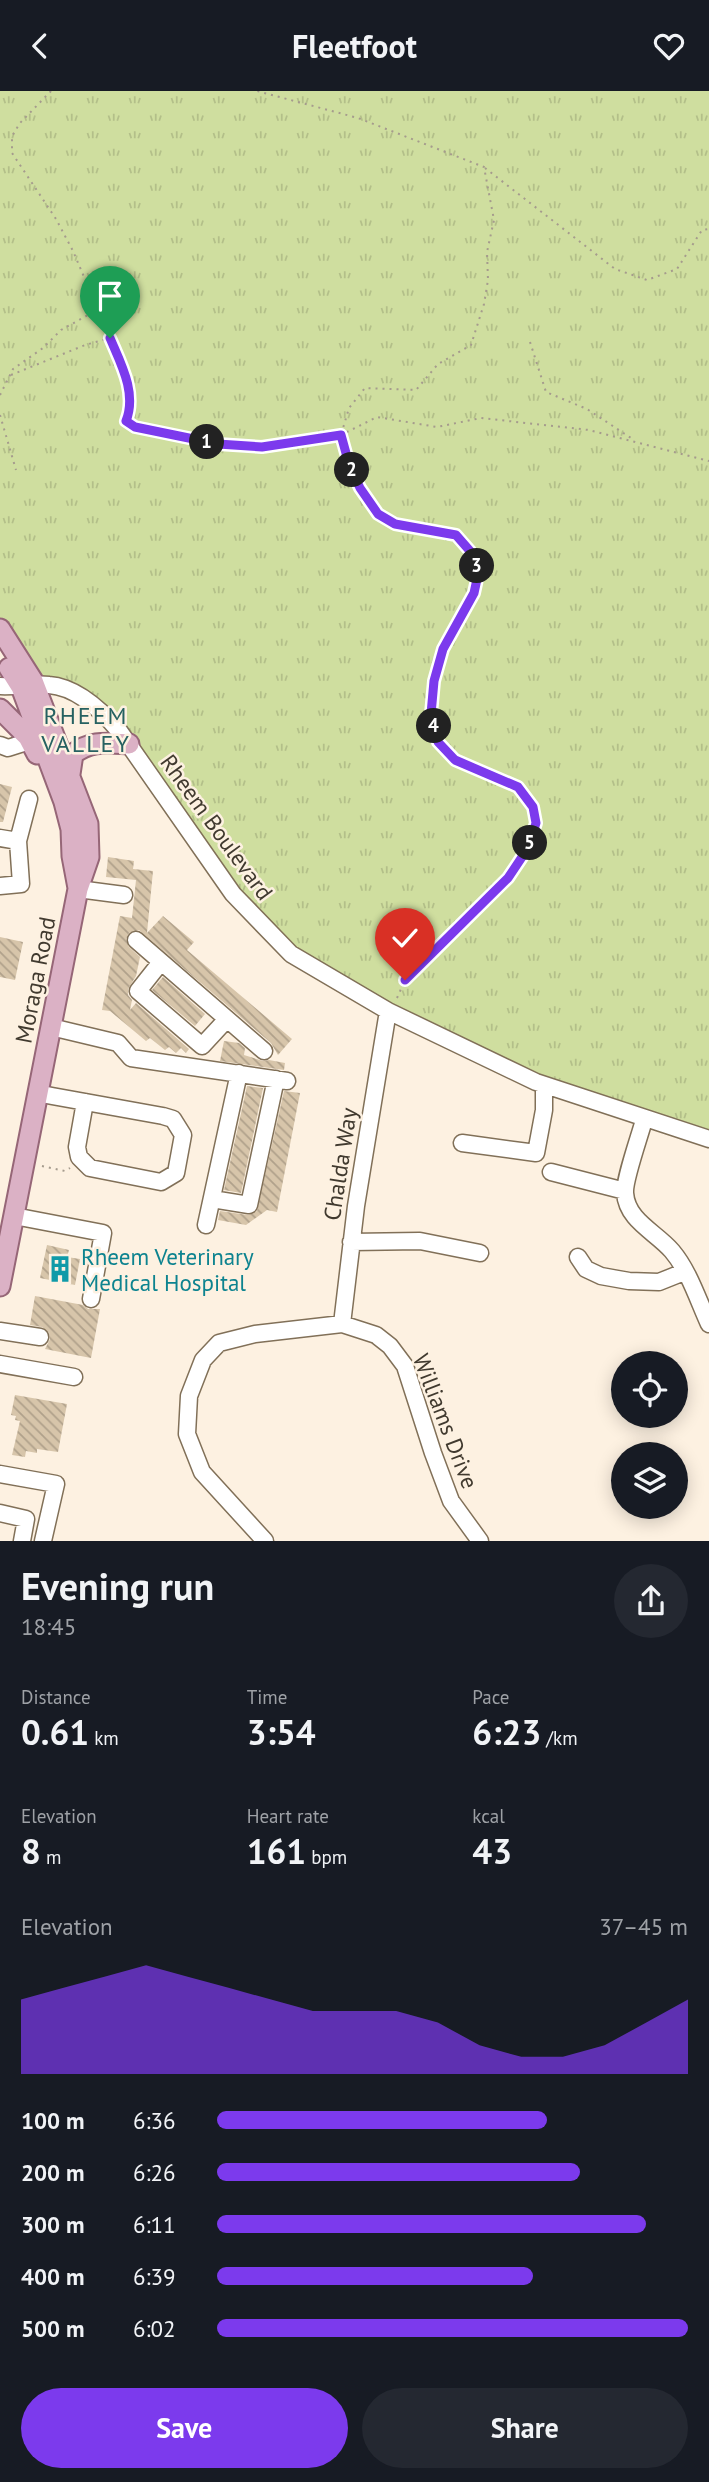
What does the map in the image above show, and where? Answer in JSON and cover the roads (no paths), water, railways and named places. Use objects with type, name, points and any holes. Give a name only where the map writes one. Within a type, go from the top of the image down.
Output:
[{"type":"main road","name":"Moraga Road","points":[[0,629],[28,686],[62,774],[88,824],[89,856],[78,889],[4,1243],[0,1286]]},
{"type":"main road","name":"Moraga Road","points":[[0,654],[28,686]]},
{"type":"main road","points":[[0,709],[30,741],[37,754],[62,774],[73,754],[84,745],[99,742],[129,744]]},
{"type":"street","name":"Rheem Boulevard","points":[[0,686],[52,685],[91,702],[129,744],[233,894],[291,954],[544,1086],[709,1139]]},
{"type":"street","points":[[0,745],[8,748],[30,741]]},
{"type":"street","points":[[0,886],[21,884],[18,841],[30,799]]},
{"type":"street","points":[[0,838],[18,841]]},
{"type":"street","points":[[78,889],[124,895]]},
{"type":"street","points":[[136,940],[264,1051]]},
{"type":"street","points":[[161,962],[138,991],[202,1045]]},
{"type":"street","name":"Chalda Way","points":[[342,1324],[351,1242],[393,1005]]},
{"type":"street","points":[[199,1066],[202,1045],[227,1019]]},
{"type":"street","points":[[51,1027],[118,1043],[131,1058],[282,1080],[249,1205],[212,1199]]},
{"type":"street","points":[[206,1225],[239,1073]]},
{"type":"street","points":[[462,1143],[536,1153],[544,1110],[544,1086]]},
{"type":"street","points":[[37,1093],[85,1102],[173,1119],[183,1135],[176,1173],[161,1182],[90,1168],[79,1157],[77,1147],[85,1102]]},
{"type":"street","points":[[644,1120],[625,1191],[628,1204],[638,1221],[672,1251],[709,1324]]},
{"type":"street","points":[[551,1172],[625,1191]]},
{"type":"street","points":[[9,1221],[103,1233],[91,1299]]},
{"type":"street","points":[[351,1242],[420,1241],[480,1253]]},
{"type":"street","points":[[578,1257],[586,1269],[629,1281],[659,1282],[684,1272]]},
{"type":"street","name":"Williams Drive","points":[[265,1541],[202,1472],[187,1434],[189,1396],[203,1360],[219,1343],[255,1334],[342,1324],[376,1335],[390,1346],[405,1366],[451,1501],[477,1540]]},
{"type":"street","points":[[0,1331],[40,1337]]},
{"type":"street","points":[[0,1364],[74,1377]]},
{"type":"street","points":[[0,1474],[56,1484],[43,1541]]},
{"type":"street","points":[[0,1513],[26,1519],[22,1541]]},
{"type":"place","name":"Rheem Veterinary Medical Hospital","points":[[60,1269]]},
{"type":"district","name":"RHEEM VALLEY","points":[[86,729]]}]
